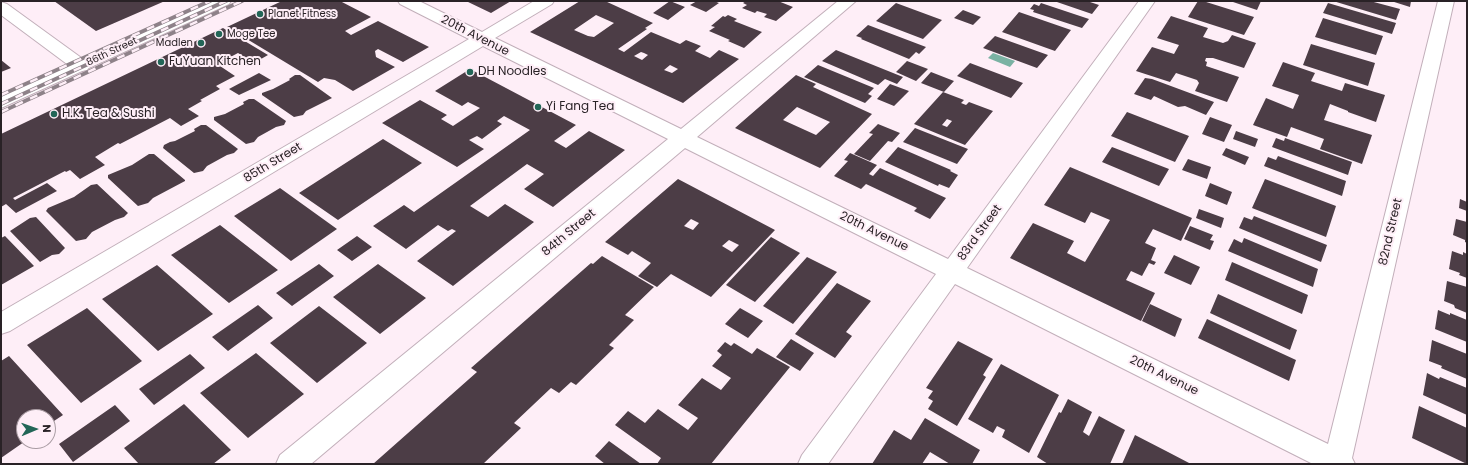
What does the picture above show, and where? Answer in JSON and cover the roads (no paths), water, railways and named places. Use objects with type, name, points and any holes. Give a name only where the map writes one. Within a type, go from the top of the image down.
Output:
[{"type":"street","name":"86th Street","points":[[1,102],[223,1]]},
{"type":"street","name":"20th Avenue","points":[[406,1],[1339,463]]},
{"type":"street","name":"85th Street","points":[[1,324],[546,1]]},
{"type":"street","name":"84th Street","points":[[290,464],[848,1]]},
{"type":"street","name":"83rd Street","points":[[812,464],[1147,1]]},
{"type":"street","name":"82nd Street","points":[[1339,463],[1446,1]]},
{"type":"street","points":[[1,7],[81,66]]},
{"type":"railway","points":[[1,95],[210,1]]},
{"type":"railway","points":[[1,104],[226,1]]},
{"type":"railway","points":[[1,112],[242,1]]},
{"type":"place","name":"Planet Fitness","points":[[260,14]]},
{"type":"place","name":"Moge Tee","points":[[219,34]]},
{"type":"place","name":"Madlen","points":[[201,43]]},
{"type":"place","name":"FuYuan Kitchen","points":[[161,62]]},
{"type":"place","name":"DH Noodles","points":[[470,72]]},
{"type":"place","name":"Yi Fang Tea","points":[[538,107]]},
{"type":"place","name":"H.K. Tea & Sushi","points":[[54,114]]}]
